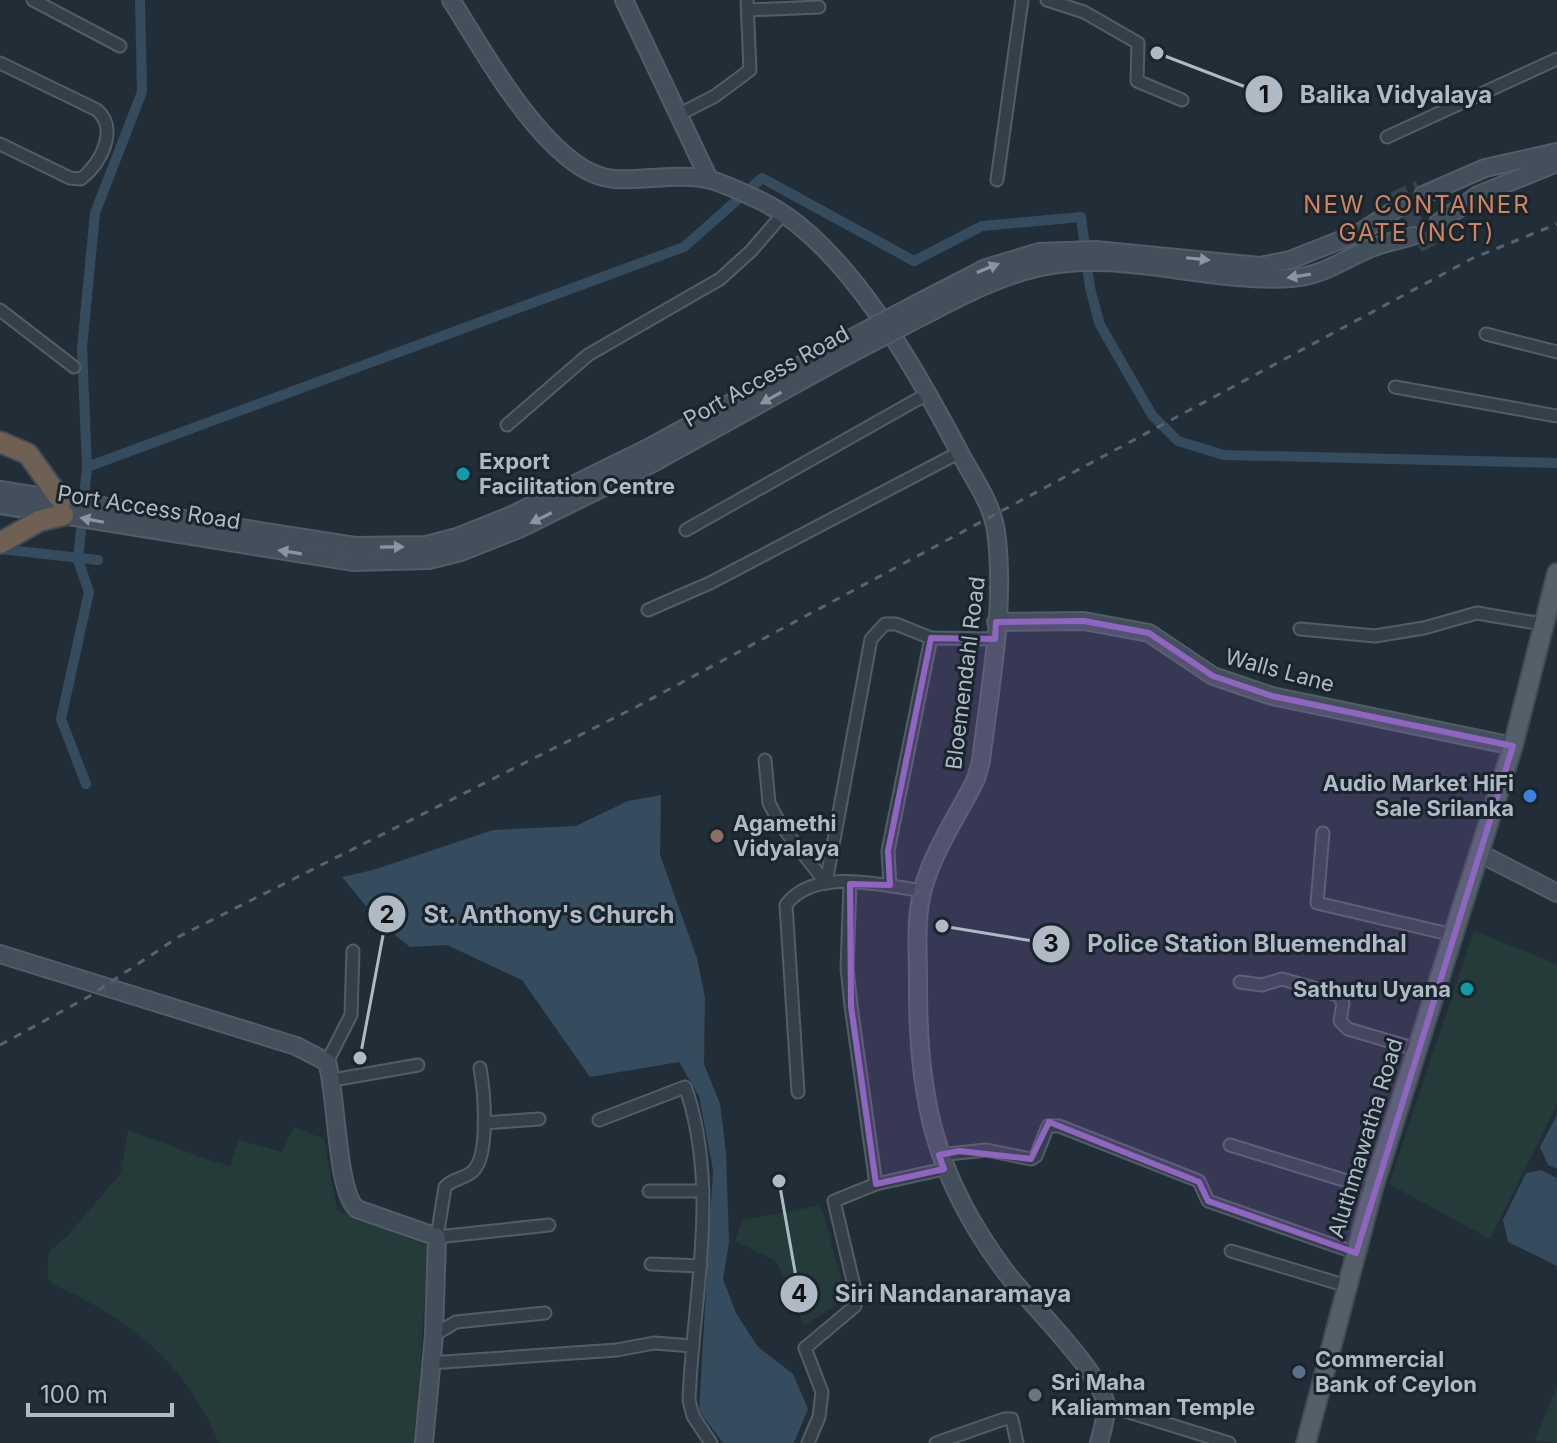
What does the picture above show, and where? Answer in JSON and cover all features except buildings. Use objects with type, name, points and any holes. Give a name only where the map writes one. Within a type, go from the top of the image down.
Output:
[{"type":"highway","points":[[10,445],[31,467],[31,502],[23,530]]},
{"type":"highway","points":[[0,543],[15,538],[23,530],[62,508],[28,454],[10,445]]},
{"type":"main road","points":[[451,0],[521,106],[559,152],[610,179],[716,182],[783,214],[823,250],[865,297],[898,342],[960,452]]},
{"type":"main road","points":[[624,0],[678,115],[716,182]]},
{"type":"main road","points":[[1557,152],[1485,168],[1430,209],[1478,195],[1557,163]]},
{"type":"main road","name":"Port Access Road","points":[[0,490],[31,502],[353,562],[429,560],[461,552],[519,529],[653,463],[837,354],[921,309],[1062,257],[1121,258],[1260,266],[1320,251],[1361,232],[1405,222],[1400,250],[1371,248],[1328,270],[1296,278],[1222,278],[1121,258]]},
{"type":"main road","name":"Bloemendahl Road","points":[[960,452],[992,513],[999,571],[996,631],[976,779],[923,891],[918,945],[920,1071],[942,1162],[1004,1269],[1055,1327],[1099,1387],[1106,1405]]},
{"type":"main road","name":"Port Access Road","points":[[0,505],[31,502]]},
{"type":"main road","name":"Aluthmawatha Road","points":[[1306,1443],[1373,1189],[1481,854],[1513,746],[1557,573]]},
{"type":"main road","name":"Walls Lane","points":[[996,631],[1084,621],[1149,633],[1213,676],[1272,696],[1513,746]]},
{"type":"main road","points":[[1481,854],[1557,893]]},
{"type":"main road","points":[[0,954],[296,1046],[327,1062],[333,1080],[338,1142],[349,1202],[357,1209],[437,1237],[434,1335],[424,1443]]},
{"type":"main road","points":[[1099,1443],[1106,1405]]},
{"type":"street","points":[[33,0],[120,46]]},
{"type":"street","points":[[997,180],[1022,0]]},
{"type":"street","points":[[1047,0],[1084,12],[1138,43],[1139,85],[1182,100]]},
{"type":"street","points":[[678,115],[726,90],[750,70],[748,5],[819,7]]},
{"type":"street","points":[[1387,137],[1557,59]]},
{"type":"street","points":[[0,63],[97,110],[107,118],[110,127],[95,164],[81,179],[70,178],[0,144]]},
{"type":"street","points":[[507,425],[588,355],[720,279],[751,251],[783,214]]},
{"type":"street","points":[[0,310],[74,367]]},
{"type":"street","points":[[1486,334],[1557,352]]},
{"type":"street","points":[[1395,387],[1557,416]]},
{"type":"street","points":[[686,530],[927,394]]},
{"type":"street","points":[[648,610],[710,583],[960,452]]},
{"type":"street","points":[[1300,629],[1375,636],[1424,628],[1477,613],[1499,614],[1542,624]]},
{"type":"street","points":[[826,883],[871,639],[885,624],[896,624],[931,638],[996,631]]},
{"type":"street","points":[[890,886],[888,851],[931,638]]},
{"type":"street","points":[[765,760],[769,803],[780,824],[826,883]]},
{"type":"street","points":[[1323,833],[1317,903],[1453,935]]},
{"type":"street","points":[[798,1092],[786,905],[805,889],[826,883],[923,891]]},
{"type":"street","points":[[850,884],[847,968],[876,1184]]},
{"type":"street","points":[[327,1062],[351,1015],[353,951]]},
{"type":"street","points":[[1240,982],[1262,985],[1282,979],[1338,995],[1343,1003],[1340,1021],[1348,1029],[1416,1049]]},
{"type":"street","points":[[333,1080],[418,1065]]},
{"type":"street","points":[[480,1068],[484,1123],[477,1166],[445,1187],[437,1237],[549,1225]]},
{"type":"street","points":[[599,1120],[685,1087],[699,1129],[703,1191],[701,1266],[689,1400],[693,1416],[711,1443]]},
{"type":"street","points":[[484,1123],[539,1119]]},
{"type":"street","points":[[808,1443],[819,1417],[822,1392],[805,1348],[845,1318],[855,1306],[856,1294],[834,1201],[876,1184],[986,1150],[1031,1159],[1036,1156],[1048,1126],[1059,1126],[1199,1181],[1208,1201],[1356,1253]]},
{"type":"street","points":[[1230,1145],[1321,1176],[1373,1189]]},
{"type":"street","points":[[649,1191],[703,1191]]},
{"type":"street","points":[[1231,1251],[1347,1286]]},
{"type":"street","points":[[651,1264],[701,1266]]},
{"type":"street","points":[[434,1335],[456,1322],[545,1313]]},
{"type":"street","points":[[429,1363],[617,1350],[654,1343],[693,1346]]},
{"type":"street","points":[[1106,1405],[1229,1443]]},
{"type":"street","points":[[936,1443],[1004,1419],[1012,1419],[1017,1443]]},
{"type":"highlighted area","points":[[1084,621],[1149,633],[1213,676],[1272,696],[1513,746],[1356,1253],[1208,1201],[1199,1182],[1049,1122],[1031,1159],[959,1151],[939,1155],[944,1169],[876,1184],[851,1006],[850,884],[890,885],[888,851],[931,638],[995,639],[996,622]]},
{"type":"green space","points":[[1474,931],[1557,964],[1557,1105],[1490,1239],[1389,1184]]},
{"type":"green space","points":[[294,1127],[324,1139],[337,1210],[428,1246],[415,1443],[219,1443],[190,1389],[152,1346],[106,1312],[52,1284],[47,1275],[49,1252],[67,1236],[121,1173],[128,1131],[230,1166],[238,1140],[282,1152]]},
{"type":"green space","points":[[818,1206],[823,1211],[845,1294],[835,1306],[804,1325],[776,1261],[735,1241],[742,1220]]},
{"type":"green space","points":[[1557,1387],[1557,1443],[1535,1440]]},
{"type":"water","points":[[661,795],[660,855],[697,958],[705,997],[704,1064],[720,1104],[726,1152],[729,1242],[723,1279],[736,1313],[758,1347],[793,1374],[808,1409],[794,1443],[723,1443],[699,1411],[713,1170],[699,1096],[679,1062],[590,1077],[522,980],[447,945],[410,947],[379,922],[342,877],[373,870],[493,830],[576,826],[628,801]]},
{"type":"water","points":[[1557,1115],[1557,1169],[1548,1165],[1540,1147]]},
{"type":"water","points":[[1541,1170],[1557,1178],[1557,1266],[1508,1242],[1503,1220],[1526,1173]]},
{"type":"waterway","points":[[140,0],[142,92],[95,213],[82,348],[87,467],[684,247],[762,178],[914,261],[982,226],[1081,217],[1090,288],[1100,325],[1152,415],[1178,441],[1224,455],[1557,463]]},
{"type":"waterway","points":[[86,784],[61,719],[89,592],[78,560],[87,467]]},
{"type":"waterway","points":[[0,549],[98,560]]},
{"type":"tunnel","points":[[1394,200],[1419,188]]},
{"type":"tunnel","points":[[1403,217],[1428,204]]},
{"type":"tunnel","points":[[1408,227],[1433,214]]},
{"type":"tunnel","points":[[1418,245],[1442,232]]},
{"type":"railway","points":[[0,1045],[88,997],[180,936],[636,707],[1473,258],[1557,224]]},
{"type":"place","name":"Balika Vidyalaya","points":[[1157,53]]},
{"type":"place","name":"Export Facilitation Centre","points":[[463,474]]},
{"type":"place","name":"Audio Market HiFi Sale Srilanka","points":[[1530,796]]},
{"type":"place","name":"Agamethi Vidyalaya","points":[[717,836]]},
{"type":"place","name":"Police Station Bluemendhal","points":[[942,926]]},
{"type":"place","name":"Sathutu Uyana","points":[[1467,989]]},
{"type":"place","name":"St. Anthony's Church","points":[[360,1058]]},
{"type":"place","name":"Siri Nandanaramaya","points":[[779,1181]]},
{"type":"place","name":"Commercial Bank of Ceylon","points":[[1299,1372]]},
{"type":"place","name":"Sri Maha Kaliamman Temple","points":[[1035,1395]]},
{"type":"district","name":"NEW CONTAINER GATE (NCT)","points":[[1417,219]]}]
